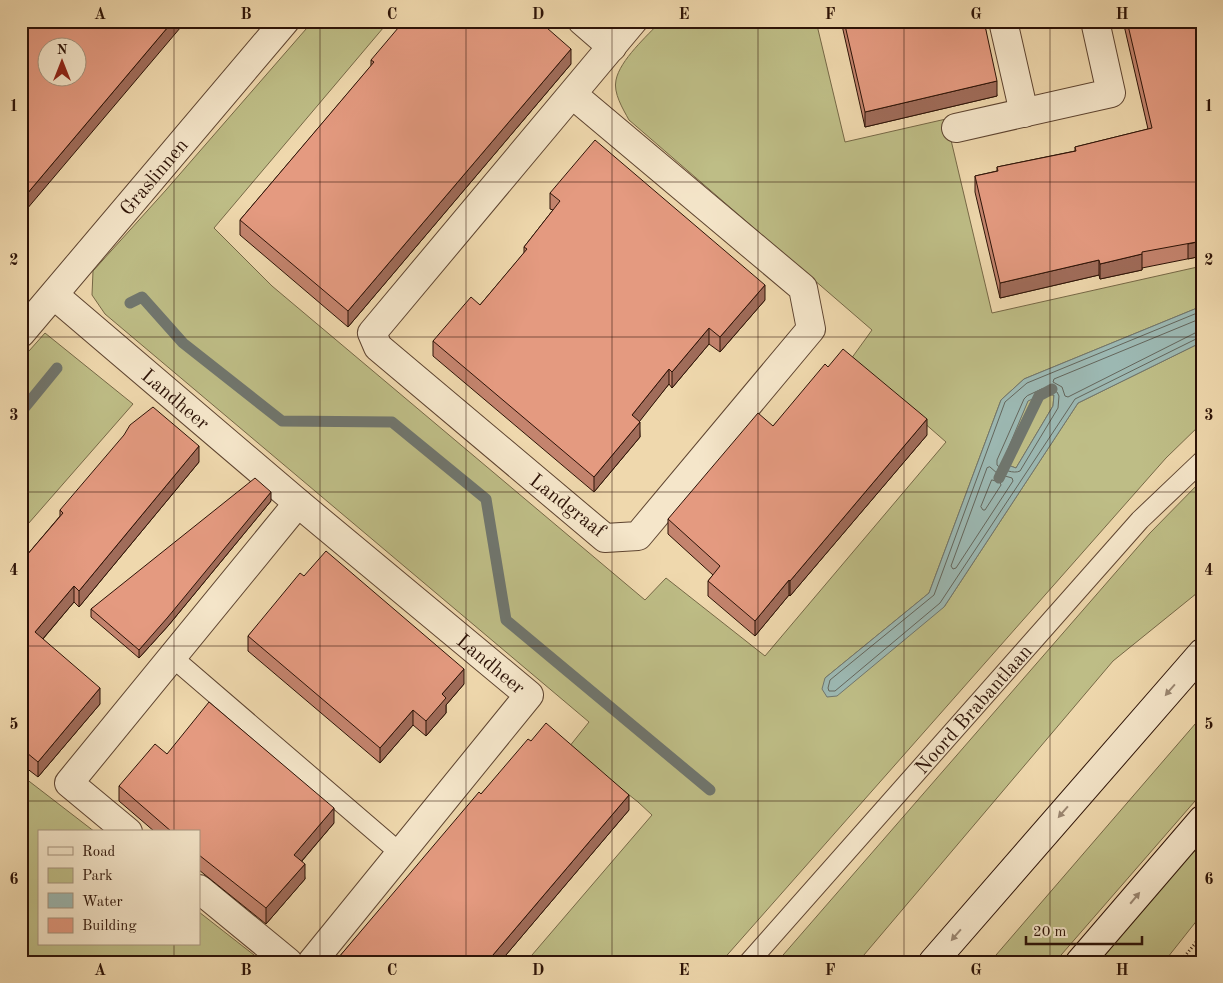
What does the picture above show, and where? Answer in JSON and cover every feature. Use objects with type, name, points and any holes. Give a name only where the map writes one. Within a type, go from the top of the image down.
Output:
[{"type":"street","name":"Graslinnen","points":[[21,333],[285,21]]},
{"type":"street","points":[[582,21],[612,47]]},
{"type":"street","name":"Landgraaf","points":[[572,94],[803,288],[811,328],[638,536],[605,538],[378,347],[372,333],[633,21]]},
{"type":"street","points":[[1003,21],[1024,113]]},
{"type":"street","points":[[956,128],[1111,93],[1096,21]]},
{"type":"street","name":"Landheer","points":[[54,295],[298,503],[529,695],[312,962]]},
{"type":"street","points":[[126,830],[69,784],[298,503]]},
{"type":"street","points":[[933,962],[1202,653]]},
{"type":"street","points":[[1080,962],[1202,820]]},
{"type":"street","points":[[200,890],[288,962]]},
{"type":"lane","name":"Noord Brabantlaan","points":[[749,962],[1140,520],[1202,461]]},
{"type":"lane","points":[[172,657],[400,853]]},
{"type":"path","points":[[1180,962],[1202,935]]},
{"type":"green space","points":[[313,21],[389,21],[214,228],[272,286],[645,600],[666,578],[765,656],[946,442],[851,359],[872,330],[629,120],[617,95],[616,80],[628,56],[661,21],[816,21],[845,142],[946,119],[992,313],[1202,266],[1202,306],[1024,379],[1001,400],[929,593],[825,678],[944,607],[1078,403],[1202,342],[1202,423],[1166,458],[721,962],[526,962],[652,815],[569,747],[589,722],[105,314],[92,295],[93,271]]},
{"type":"green space","points":[[45,333],[133,404],[21,532],[21,360]]},
{"type":"green space","points":[[1044,394],[1054,395],[1053,406],[1016,468],[1002,463],[1028,400]]},
{"type":"green space","points":[[1202,480],[1202,589],[1113,661],[858,962],[777,962],[1150,533]]},
{"type":"green space","points":[[1202,716],[1202,793],[1055,962],[990,962]]},
{"type":"green space","points":[[21,775],[92,830],[38,830],[38,946],[200,946],[200,913],[263,962],[21,962]]},
{"type":"green space","points":[[1202,840],[1202,914],[1164,962],[1099,962]]},
{"type":"water","points":[[1202,306],[1202,342],[1078,403],[944,607],[837,696],[827,697],[822,689],[825,678],[929,593],[1001,400],[1024,379]],"holes":[[[1044,394],[1054,395],[1053,406],[1016,468],[1002,463],[1028,401]]]},
{"type":"building","points":[[173,21],[21,201],[21,22]]},
{"type":"building","points":[[404,21],[539,21],[571,49],[348,311],[240,220],[374,62],[371,60]]},
{"type":"building","points":[[844,21],[984,21],[997,81],[865,112]]},
{"type":"building","points":[[1127,21],[1202,21],[1202,241],[1142,252],[1142,254],[1100,264],[1099,260],[1000,283],[975,176],[998,171],[997,167],[1076,151],[1075,147],[1152,128]]},
{"type":"building","points":[[595,140],[765,285],[720,337],[709,328],[672,372],[669,369],[632,415],[640,422],[594,477],[433,341],[471,297],[480,305],[527,249],[524,247],[560,201],[550,193]]},
{"type":"building","points":[[843,349],[927,419],[755,621],[708,581],[720,566],[668,519],[758,413],[773,426],[825,364],[828,367]]},
{"type":"building","points":[[153,407],[199,446],[79,591],[74,586],[35,632],[100,688],[38,762],[21,748],[21,562],[63,513],[60,510],[124,435],[130,425]]},
{"type":"building","points":[[255,478],[271,492],[139,650],[91,609]]},
{"type":"building","points":[[326,551],[464,669],[442,694],[446,698],[426,721],[413,710],[380,748],[248,636],[300,573],[304,576]]},
{"type":"building","points":[[209,702],[334,808],[294,855],[305,864],[266,908],[200,856],[200,830],[170,830],[119,786],[155,744],[167,754]]},
{"type":"building","points":[[546,723],[629,795],[487,962],[345,962],[339,957],[479,792],[481,794],[528,739],[531,741]]},
{"type":"waterway","points":[[130,303],[142,297],[183,343],[282,421],[392,422],[486,499],[506,620],[710,790]]},
{"type":"waterway","points":[[21,412],[57,368]]},
{"type":"waterway","points":[[999,478],[1039,396],[1052,389]]}]
